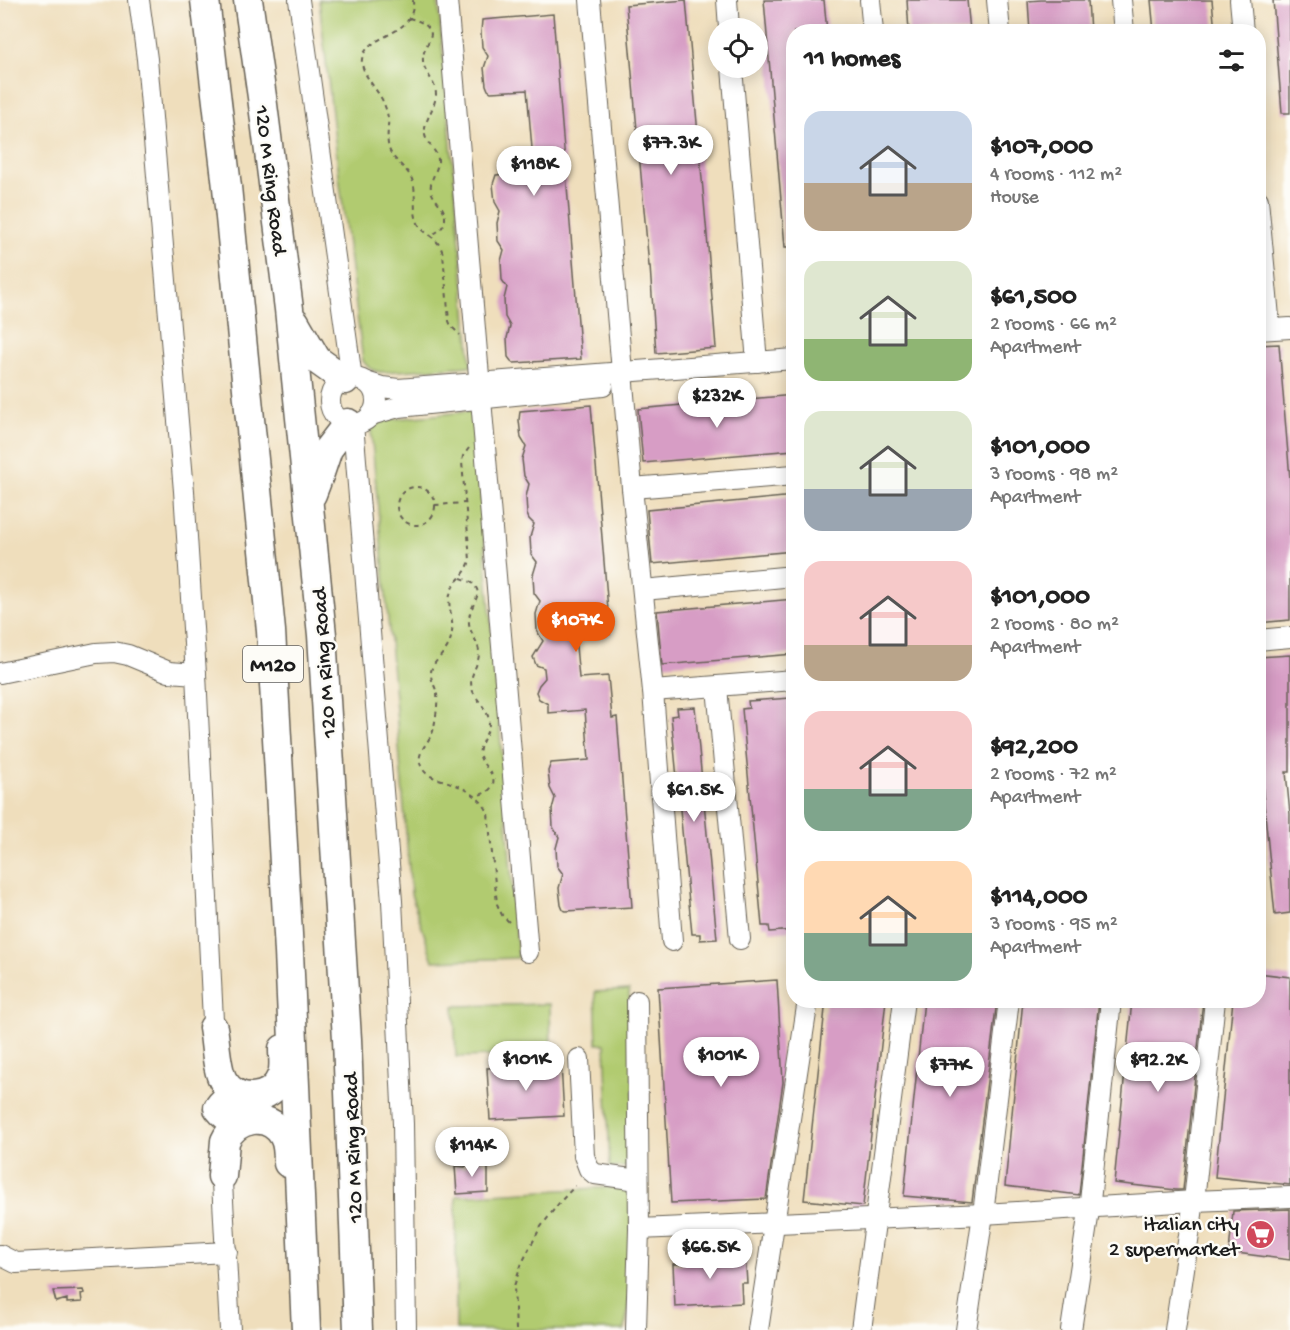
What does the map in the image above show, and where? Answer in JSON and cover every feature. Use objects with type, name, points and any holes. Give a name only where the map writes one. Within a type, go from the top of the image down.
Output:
[{"type":"highway","name":"120 M Ring Road","points":[[205,0],[227,187],[271,630],[290,952],[306,1330]]},
{"type":"highway","name":"120 M Ring Road","points":[[248,0],[289,309],[322,647],[347,1039],[358,1330]]},
{"type":"highway","points":[[289,309],[317,360],[354,380]]},
{"type":"highway","points":[[309,501],[328,449],[357,421]]},
{"type":"highway","points":[[222,1176],[227,1136],[247,1109],[278,1083],[283,1072],[282,1026],[290,952]]},
{"type":"highway","points":[[213,1028],[223,1080],[257,1120],[267,1122],[280,1131],[285,1139],[288,1152],[290,1216],[303,1277]]},
{"type":"highway","points":[[218,1108],[224,1100],[230,1097],[247,1109]]},
{"type":"street","points":[[139,0],[147,59],[184,490],[196,674],[230,1330]]},
{"type":"street","points":[[299,0],[354,380]]},
{"type":"street","points":[[447,0],[528,952]]},
{"type":"street","points":[[590,0],[632,488],[653,691],[672,941]]},
{"type":"street","points":[[727,0],[728,18]]},
{"type":"street","points":[[870,0],[872,24]]},
{"type":"street","points":[[997,0],[999,24]]},
{"type":"street","points":[[1121,0],[1123,24]]},
{"type":"street","points":[[1240,0],[1242,24]]},
{"type":"street","points":[[733,78],[757,362]]},
{"type":"street","points":[[1266,321],[1290,315]]},
{"type":"street","points":[[1266,323],[1290,328]]},
{"type":"street","points":[[480,391],[382,387],[354,380],[339,383],[334,388],[330,402],[336,417],[343,421],[357,421],[399,407],[480,391],[786,360]]},
{"type":"street","points":[[623,378],[786,371]]},
{"type":"street","points":[[354,380],[371,387],[376,400],[375,408],[357,421]]},
{"type":"street","points":[[357,421],[392,901],[403,1124],[406,1330]]},
{"type":"street","points":[[632,488],[786,476]]},
{"type":"street","points":[[643,590],[786,577]]},
{"type":"street","points":[[1266,639],[1290,637]]},
{"type":"street","points":[[0,673],[87,655],[114,652],[128,655],[169,672],[196,674]]},
{"type":"street","points":[[653,691],[786,681]]},
{"type":"street","points":[[717,687],[740,939]]},
{"type":"street","points":[[636,1330],[639,1229],[638,1001]]},
{"type":"street","points":[[758,1330],[807,1008]]},
{"type":"street","points":[[861,1330],[903,1008]]},
{"type":"street","points":[[966,1330],[983,1214],[1007,1008]]},
{"type":"street","points":[[1071,1330],[1089,1207],[1110,1008]]},
{"type":"street","points":[[1174,1330],[1194,1201],[1214,1008]]},
{"type":"street","points":[[579,1059],[584,1156],[589,1169],[595,1174],[638,1180]]},
{"type":"street","points":[[639,1229],[983,1214],[1290,1197]]},
{"type":"street","points":[[0,1254],[16,1263],[226,1252]]},
{"type":"path","points":[[413,0],[409,18],[399,29],[368,48],[362,58],[362,65],[385,106],[390,153],[413,181],[417,221],[422,229],[439,243],[443,254],[451,326],[460,335],[476,336]]},
{"type":"path","points":[[409,18],[425,24],[431,34],[423,62],[433,81],[435,97],[425,133],[438,160],[431,185],[432,193],[443,209],[445,218],[442,227],[430,235]]},
{"type":"path","points":[[485,441],[470,447],[463,456],[470,560],[465,573],[451,591],[449,599],[451,636],[444,652],[434,663],[431,673],[431,679],[437,692],[434,728],[430,740],[419,756],[420,764],[428,775],[454,784],[475,796],[485,805],[488,813],[497,904],[508,920],[527,931]]},
{"type":"path","points":[[415,487],[426,490],[434,499],[435,505],[432,516],[423,524],[417,525],[406,522],[398,513],[397,507],[404,491],[415,487]]},
{"type":"path","points":[[435,505],[465,503]]},
{"type":"path","points":[[460,578],[475,584],[478,592],[469,616],[471,632],[479,653],[471,681],[475,694],[489,719],[488,730],[479,751],[481,762],[491,773],[493,782],[489,791],[475,796]]},
{"type":"path","points":[[516,1330],[514,1286],[522,1263],[540,1228],[559,1203],[576,1186]]},
{"type":"green space","points":[[319,0],[438,0],[471,366],[380,372],[372,370],[363,361]]},
{"type":"green space","points":[[474,411],[518,958],[433,961],[411,894],[371,431],[374,426],[385,420]]},
{"type":"green space","points":[[629,990],[637,1166],[610,1168],[605,1044],[597,1044],[595,992]]},
{"type":"green space","points":[[550,1004],[551,1055],[456,1057],[454,1006]]},
{"type":"green space","points":[[632,1186],[631,1285],[625,1330],[456,1330],[456,1196]]},
{"type":"building","points":[[686,0],[716,348],[656,353],[626,5]]},
{"type":"building","points":[[764,0],[824,0],[826,24],[786,24],[786,247],[768,47],[768,18],[766,18]]},
{"type":"building","points":[[907,0],[967,0],[969,24],[908,24]]},
{"type":"building","points":[[1088,0],[1090,24],[1029,24],[1028,1]]},
{"type":"building","points":[[1151,0],[1212,0],[1214,24],[1153,24]]},
{"type":"building","points":[[1273,0],[1290,0],[1290,113],[1282,113]]},
{"type":"building","points":[[553,14],[581,359],[514,363],[508,357],[507,338],[510,326],[505,317],[504,299],[507,287],[502,280],[501,261],[504,250],[498,241],[497,223],[500,211],[495,202],[493,184],[496,175],[534,172],[527,90],[491,92],[488,90],[484,68],[488,56],[482,47],[482,20]]},
{"type":"building","points":[[1279,344],[1290,479],[1290,620],[1266,622],[1266,345]]},
{"type":"building","points":[[786,396],[786,451],[643,463],[638,409]]},
{"type":"building","points":[[591,405],[610,634],[575,636],[579,678],[608,676],[612,718],[617,717],[632,907],[566,911],[561,905],[559,888],[563,874],[557,866],[556,848],[559,837],[553,827],[552,809],[555,798],[550,788],[548,771],[551,763],[589,760],[585,710],[548,713],[548,704],[539,699],[536,692],[545,678],[544,668],[536,665],[533,657],[543,641],[537,631],[536,614],[540,601],[534,593],[533,575],[537,562],[531,554],[530,537],[534,524],[527,514],[526,497],[529,484],[524,476],[522,459],[526,446],[521,438],[519,420],[520,411]]},
{"type":"building","points":[[786,497],[786,552],[652,564],[647,510]]},
{"type":"building","points":[[786,600],[786,655],[662,665],[657,611]]},
{"type":"building","points":[[1290,655],[1290,772],[1286,772],[1290,814],[1290,913],[1275,915],[1266,824],[1266,656]]},
{"type":"building","points":[[786,698],[786,931],[770,932],[769,926],[762,926],[742,709],[749,708],[748,701]]},
{"type":"building","points":[[695,707],[717,939],[700,940],[700,934],[692,934],[671,716],[678,715],[677,708]]},
{"type":"building","points":[[1266,974],[1290,977],[1290,1185],[1215,1177],[1232,1008],[1266,1008]]},
{"type":"building","points":[[777,980],[783,1082],[766,1199],[671,1203],[658,988]]},
{"type":"building","points":[[825,1008],[885,1008],[863,1206],[804,1200]]},
{"type":"building","points":[[923,1008],[996,1008],[972,1202],[904,1196]]},
{"type":"building","points":[[1022,1008],[1098,1008],[1079,1195],[1005,1186]]},
{"type":"building","points":[[1131,1008],[1202,1008],[1183,1190],[1114,1183]]},
{"type":"building","points":[[561,1064],[564,1116],[490,1120],[487,1068]]},
{"type":"building","points":[[474,1159],[486,1164],[488,1192],[457,1194],[455,1166],[465,1167],[470,1160]]},
{"type":"building","name":"italian city 2 supermarket","points":[[1290,1209],[1290,1260],[1229,1252],[1233,1211]]},
{"type":"building","points":[[745,1253],[747,1283],[741,1283],[742,1303],[675,1307],[673,1264],[683,1264],[683,1256]]},
{"type":"building","points":[[83,1290],[82,1302],[67,1303],[67,1299],[56,1302],[53,1291]]},
{"type":"place","name":"italian city 2 supermarket","points":[[1260,1235]]}]
